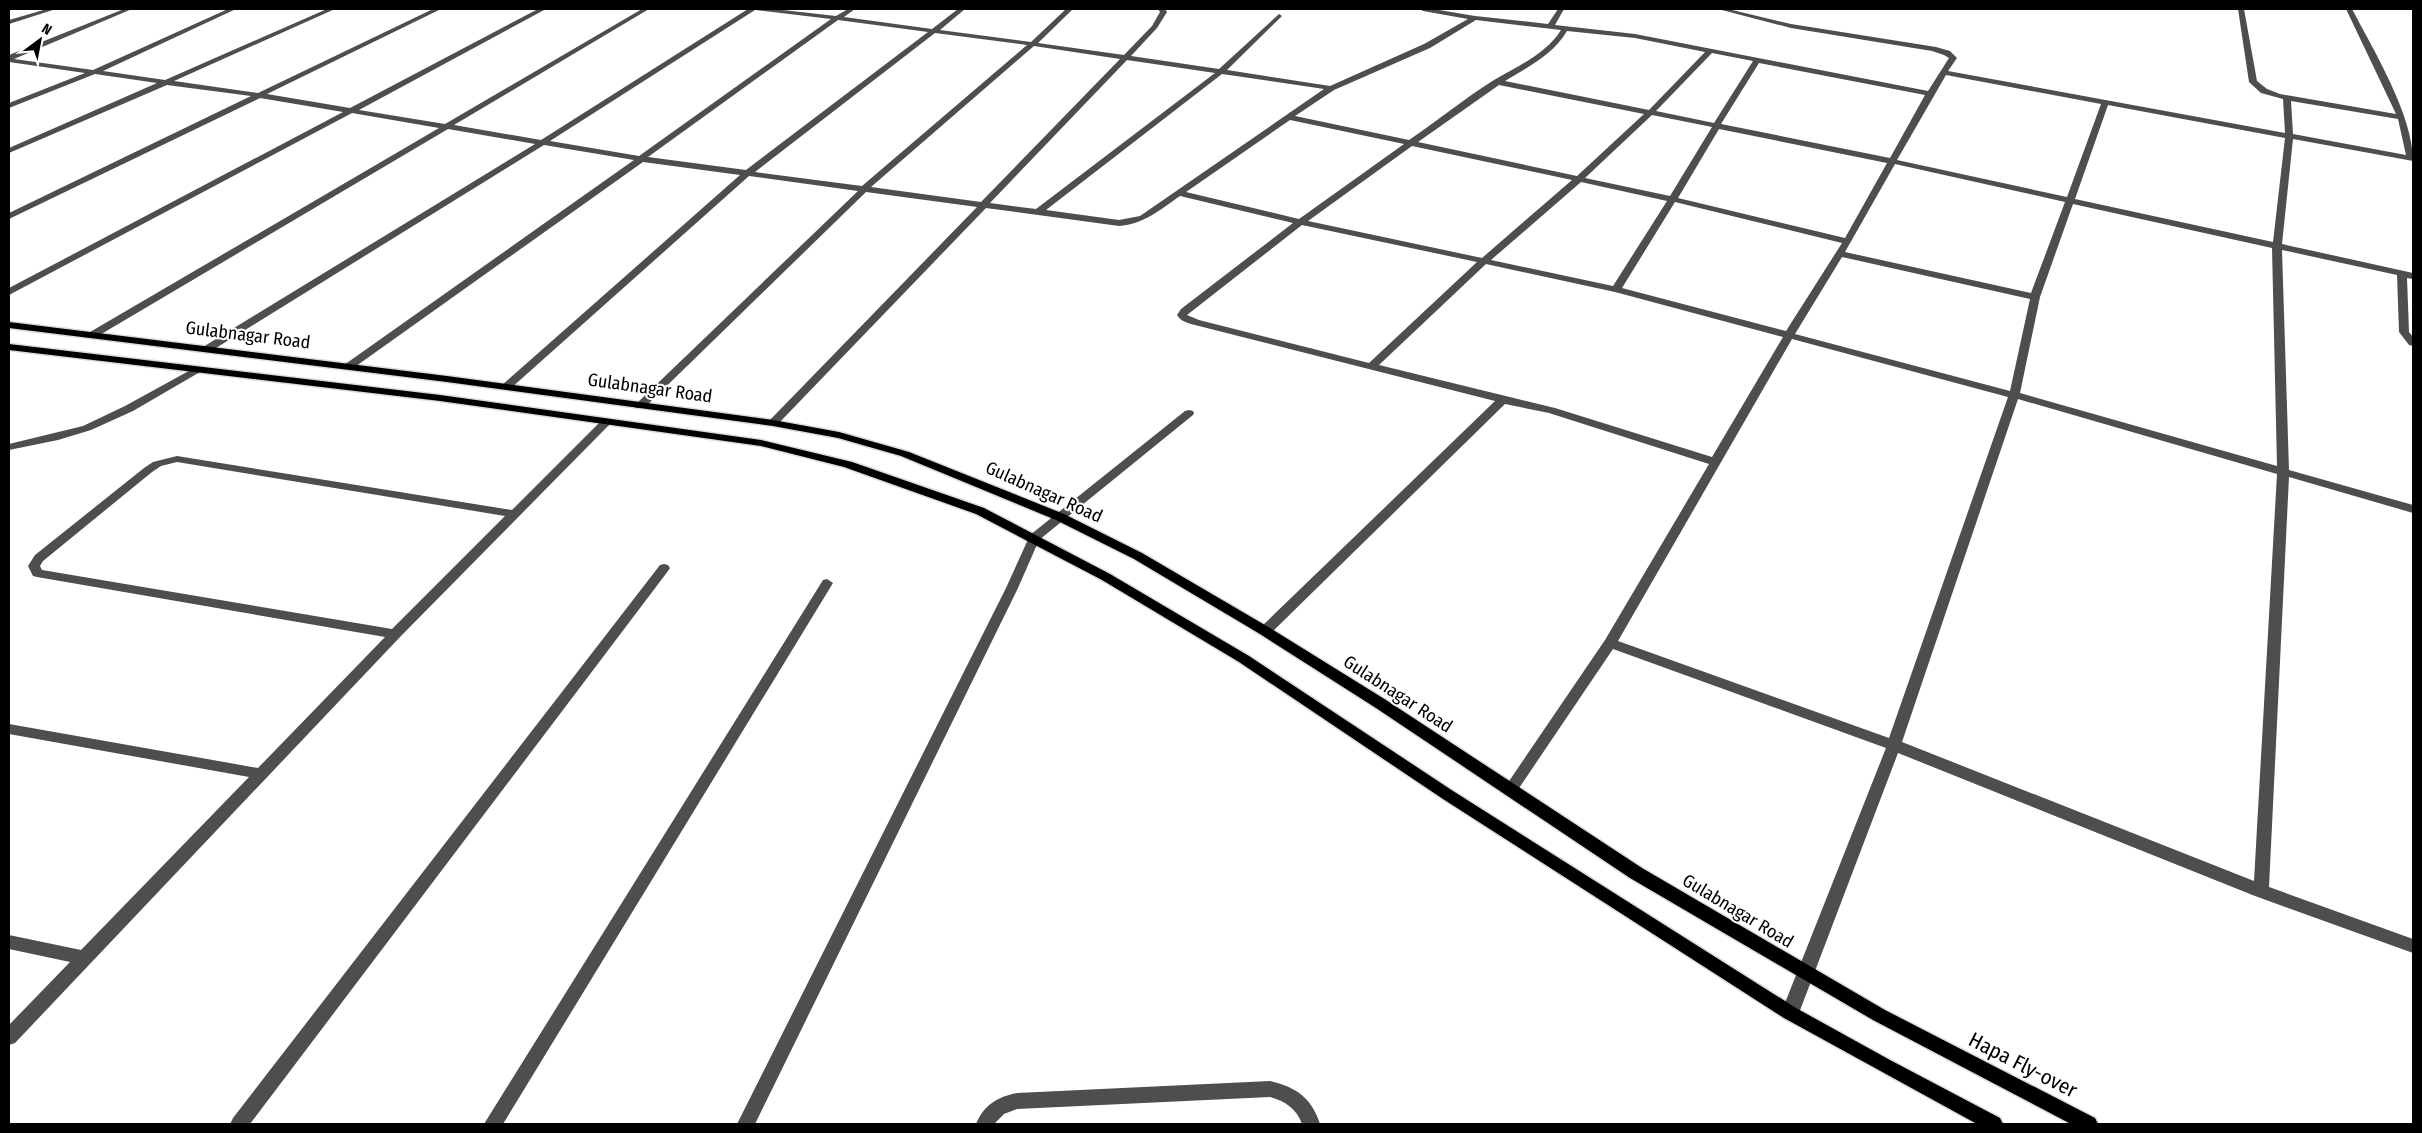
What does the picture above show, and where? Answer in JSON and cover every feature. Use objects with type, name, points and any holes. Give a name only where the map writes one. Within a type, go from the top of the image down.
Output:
[{"type":"main road","name":"Gulabnagar Road","points":[[9,325],[94,334],[773,423],[839,435],[905,454],[1060,517],[1138,556],[1265,631],[1636,873],[1806,973],[1936,1045]]},
{"type":"main road","points":[[9,347],[440,398],[761,443],[848,464],[980,511],[1034,538],[1106,578],[1244,659],[1448,795],[1790,1013],[1994,1124]]},
{"type":"main road","name":"Hapa Fly-over","points":[[1936,1045],[2089,1124]]},
{"type":"street","points":[[9,22],[53,9]]},
{"type":"street","points":[[9,59],[129,9]]},
{"type":"street","points":[[9,106],[94,71],[233,9]]},
{"type":"street","points":[[9,151],[332,9]]},
{"type":"street","points":[[9,216],[222,115],[257,95],[438,9]]},
{"type":"street","points":[[9,292],[543,9]]},
{"type":"street","points":[[94,334],[646,9]]},
{"type":"street","points":[[207,349],[542,144],[752,9]]},
{"type":"street","points":[[758,9],[1032,44],[1331,88]]},
{"type":"street","points":[[348,367],[852,9]]},
{"type":"street","points":[[506,387],[746,174],[776,153],[962,9]]},
{"type":"street","points":[[640,406],[863,190],[1070,9]]},
{"type":"street","points":[[773,423],[1156,27],[1164,12],[1161,9]]},
{"type":"street","points":[[1423,9],[1476,18],[1621,34],[1758,59],[1930,94]]},
{"type":"street","points":[[1550,25],[1561,9]]},
{"type":"street","points":[[1510,790],[1610,643],[1790,335],[1840,254],[1930,94],[1953,58],[1940,51],[1791,26],[1724,9]]},
{"type":"street","points":[[2241,9],[2253,82],[2268,94],[2402,117]]},
{"type":"street","points":[[1945,73],[2412,159],[2402,117],[2349,9]]},
{"type":"street","points":[[1038,212],[1222,71],[1279,16]]},
{"type":"street","points":[[9,59],[167,81],[448,125],[542,144],[642,159],[863,190],[1126,223],[1143,218],[1331,88],[1427,46],[1476,18]]},
{"type":"street","points":[[1566,27],[1561,38],[1552,48],[1497,82],[1299,221],[1188,307],[1182,315],[1186,319],[1195,322],[1503,400],[1552,410],[1715,462]]},
{"type":"street","points":[[1371,367],[1484,261],[1579,179],[1651,112],[1711,50]]},
{"type":"street","points":[[1616,290],[1659,224],[1716,124],[1758,59]]},
{"type":"street","points":[[1497,82],[1716,124],[1892,161],[2413,276]]},
{"type":"street","points":[[2261,891],[2283,472],[2277,245],[2289,137],[2287,98]]},
{"type":"street","points":[[1790,1013],[1894,745],[2014,395],[2035,298],[2105,103]]},
{"type":"street","points":[[1288,117],[1672,199],[1846,241]]},
{"type":"street","points":[[1178,193],[1616,290],[2014,395],[2413,509]]},
{"type":"street","points":[[1840,254],[2035,298]]},
{"type":"street","points":[[2402,274],[2404,332],[2413,343]]},
{"type":"street","points":[[9,447],[59,437],[88,427],[121,412],[196,370]]},
{"type":"street","points":[[1265,631],[1503,400]]},
{"type":"street","points":[[746,1124],[1012,588],[1034,538],[1189,413]]},
{"type":"street","points":[[9,1037],[395,634],[606,422]]},
{"type":"street","points":[[395,634],[37,572],[34,566],[39,558],[148,470],[157,464],[177,459],[515,514]]},
{"type":"street","points":[[239,1124],[664,568]]},
{"type":"street","points":[[493,1124],[828,583]]},
{"type":"street","points":[[1610,643],[1894,745],[2261,891],[2413,946]]},
{"type":"street","points":[[9,729],[261,774]]},
{"type":"street","points":[[9,942],[84,958]]},
{"type":"street","points":[[985,1124],[994,1111],[1005,1104],[1017,1101],[1270,1089],[1284,1092],[1296,1099],[1305,1108],[1311,1124]]}]
